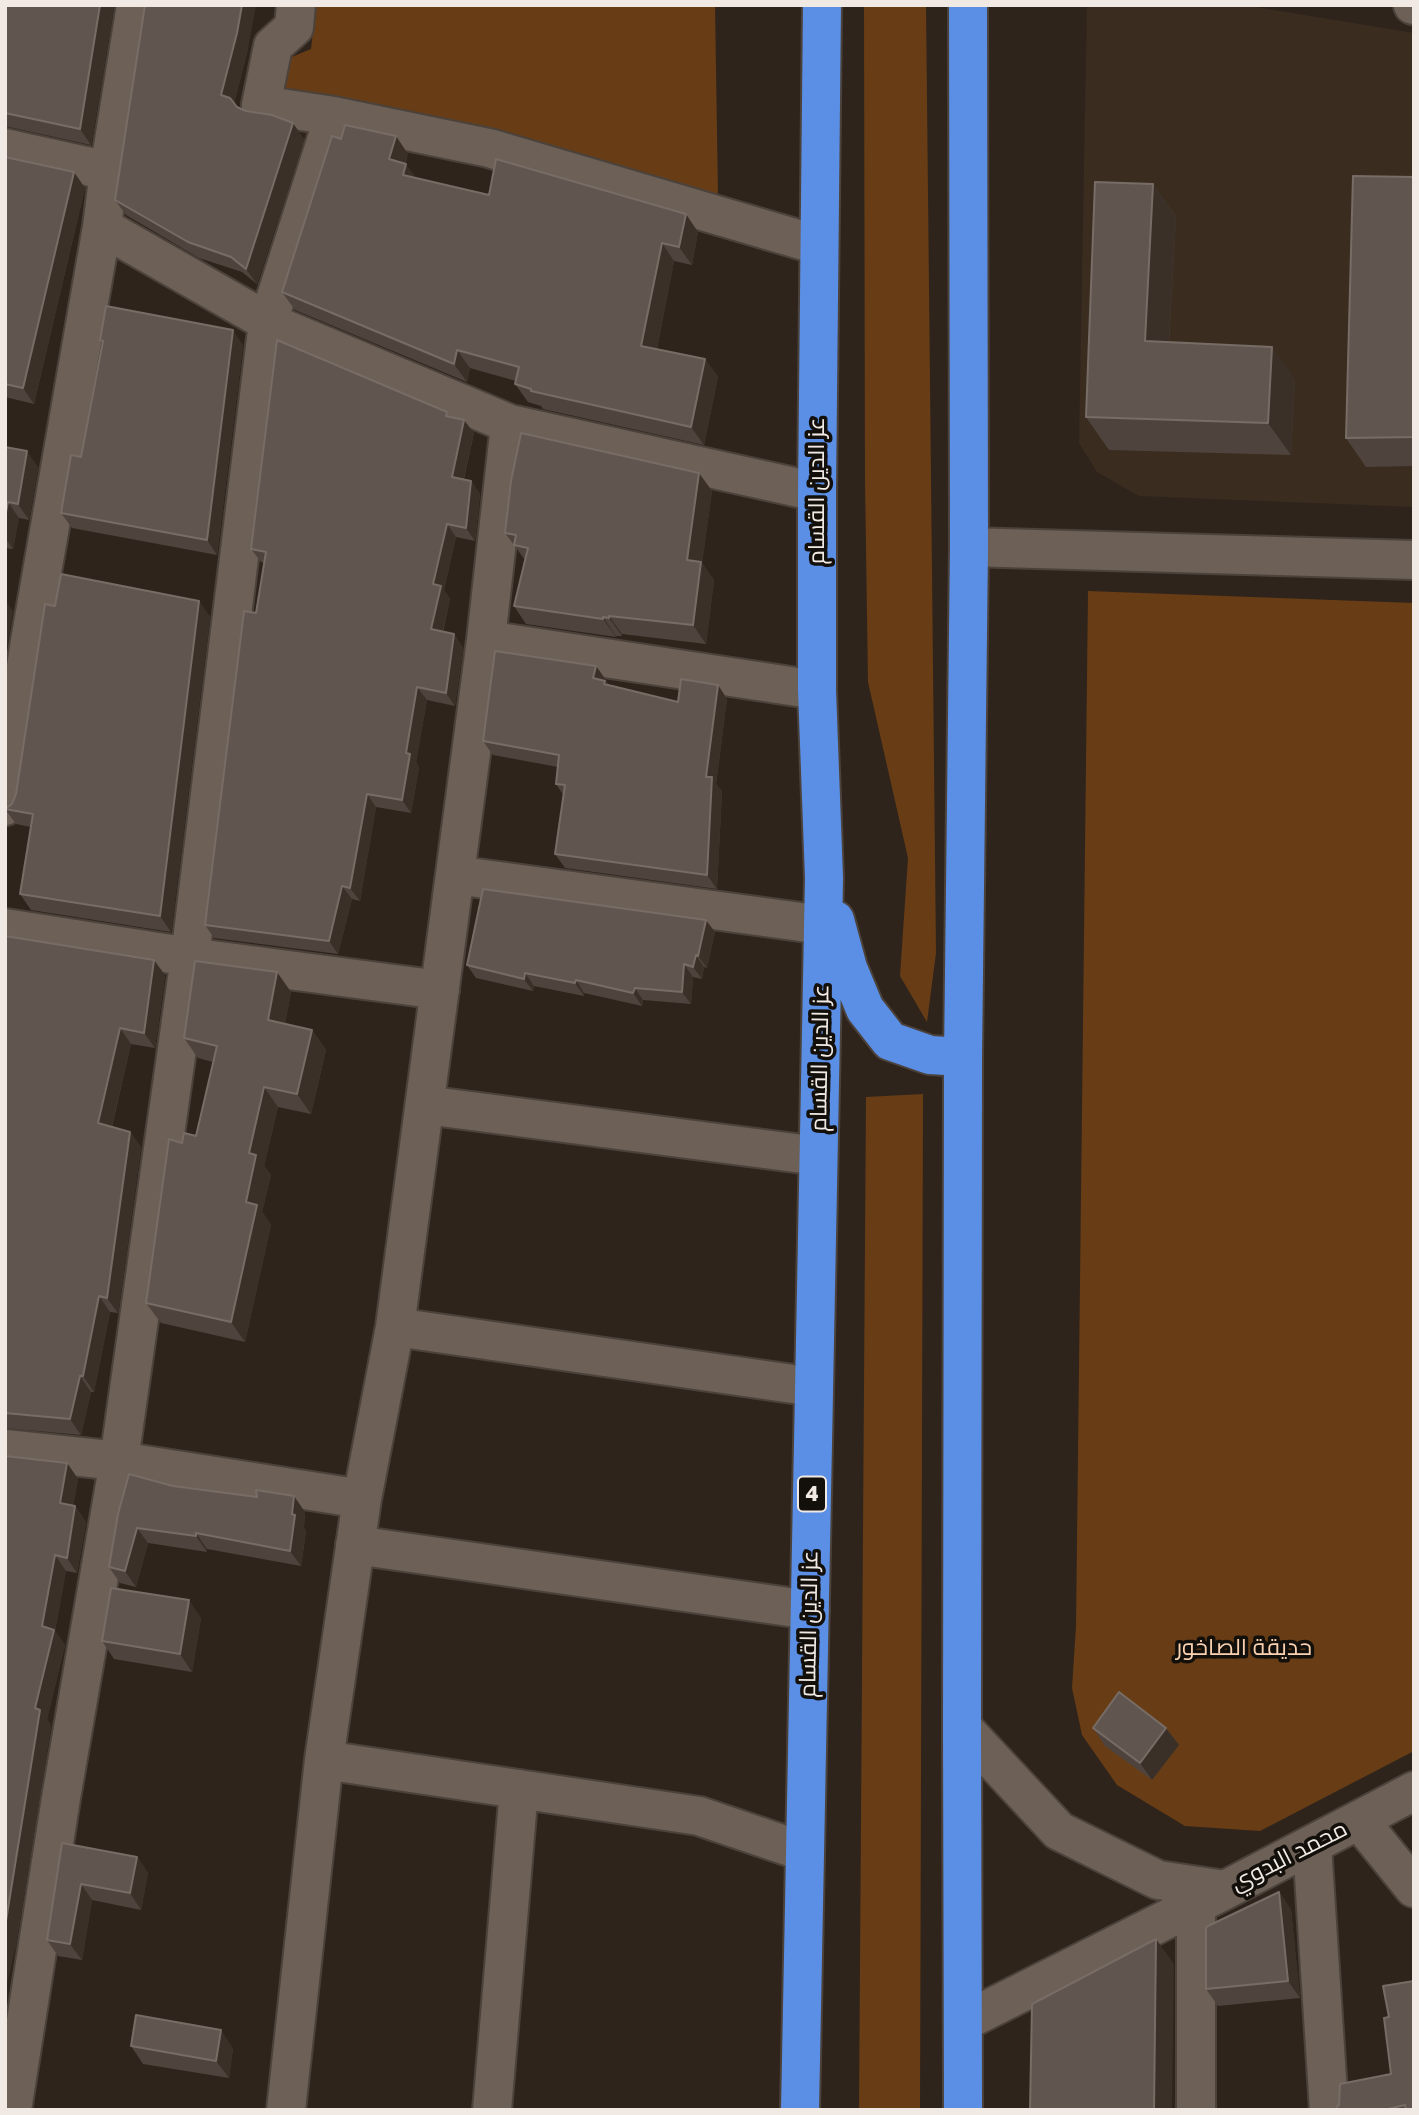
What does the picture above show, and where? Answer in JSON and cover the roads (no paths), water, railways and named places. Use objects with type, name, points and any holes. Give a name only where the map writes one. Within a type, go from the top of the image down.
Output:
[{"type":"highway","name":"عز الدين القسام","points":[[800,2110],[824,877],[817,690],[818,244],[822,5]]},
{"type":"highway","points":[[963,2110],[963,1057],[968,547],[968,5]]},
{"type":"highway","points":[[824,877],[848,968],[865,1009],[873,1020],[890,1041],[930,1055],[963,1057]]},
{"type":"street","points":[[5,806],[29,647],[102,227],[136,5]]},
{"type":"street","points":[[296,5],[294,27],[273,46],[261,105],[334,116],[489,148],[818,244]]},
{"type":"street","points":[[12,2110],[59,1812],[119,1461],[190,957],[268,322],[334,116]]},
{"type":"street","points":[[5,148],[109,171]]},
{"type":"street","points":[[102,227],[268,322],[510,424],[817,492]]},
{"type":"street","points":[[286,2110],[324,1760],[362,1499],[395,1327],[486,640],[510,424]]},
{"type":"street","points":[[968,547],[1414,560]]},
{"type":"street","points":[[486,640],[817,690]]},
{"type":"street","points":[[455,875],[823,925]]},
{"type":"street","points":[[5,928],[190,957],[440,990]]},
{"type":"street","points":[[425,1105],[818,1156]]},
{"type":"street","points":[[395,1327],[814,1387]]},
{"type":"street","points":[[5,1449],[119,1461],[362,1499]]},
{"type":"street","points":[[355,1545],[810,1610]]},
{"type":"street","name":"محمد البدوي","points":[[962,1727],[1059,1832],[1157,1880],[1211,1897],[1414,1791]]},
{"type":"street","points":[[324,1760],[699,1816],[805,1853]]},
{"type":"street","points":[[492,2110],[519,1789]]},
{"type":"street","points":[[1359,1820],[1414,1888]]},
{"type":"street","points":[[1312,1845],[1329,2110]]},
{"type":"street","points":[[963,2022],[1211,1897]]},
{"type":"street","points":[[1196,2110],[1211,1897]]},
{"type":"park label","name":"حديقة الصاخور","points":[[1244,1648]]}]
